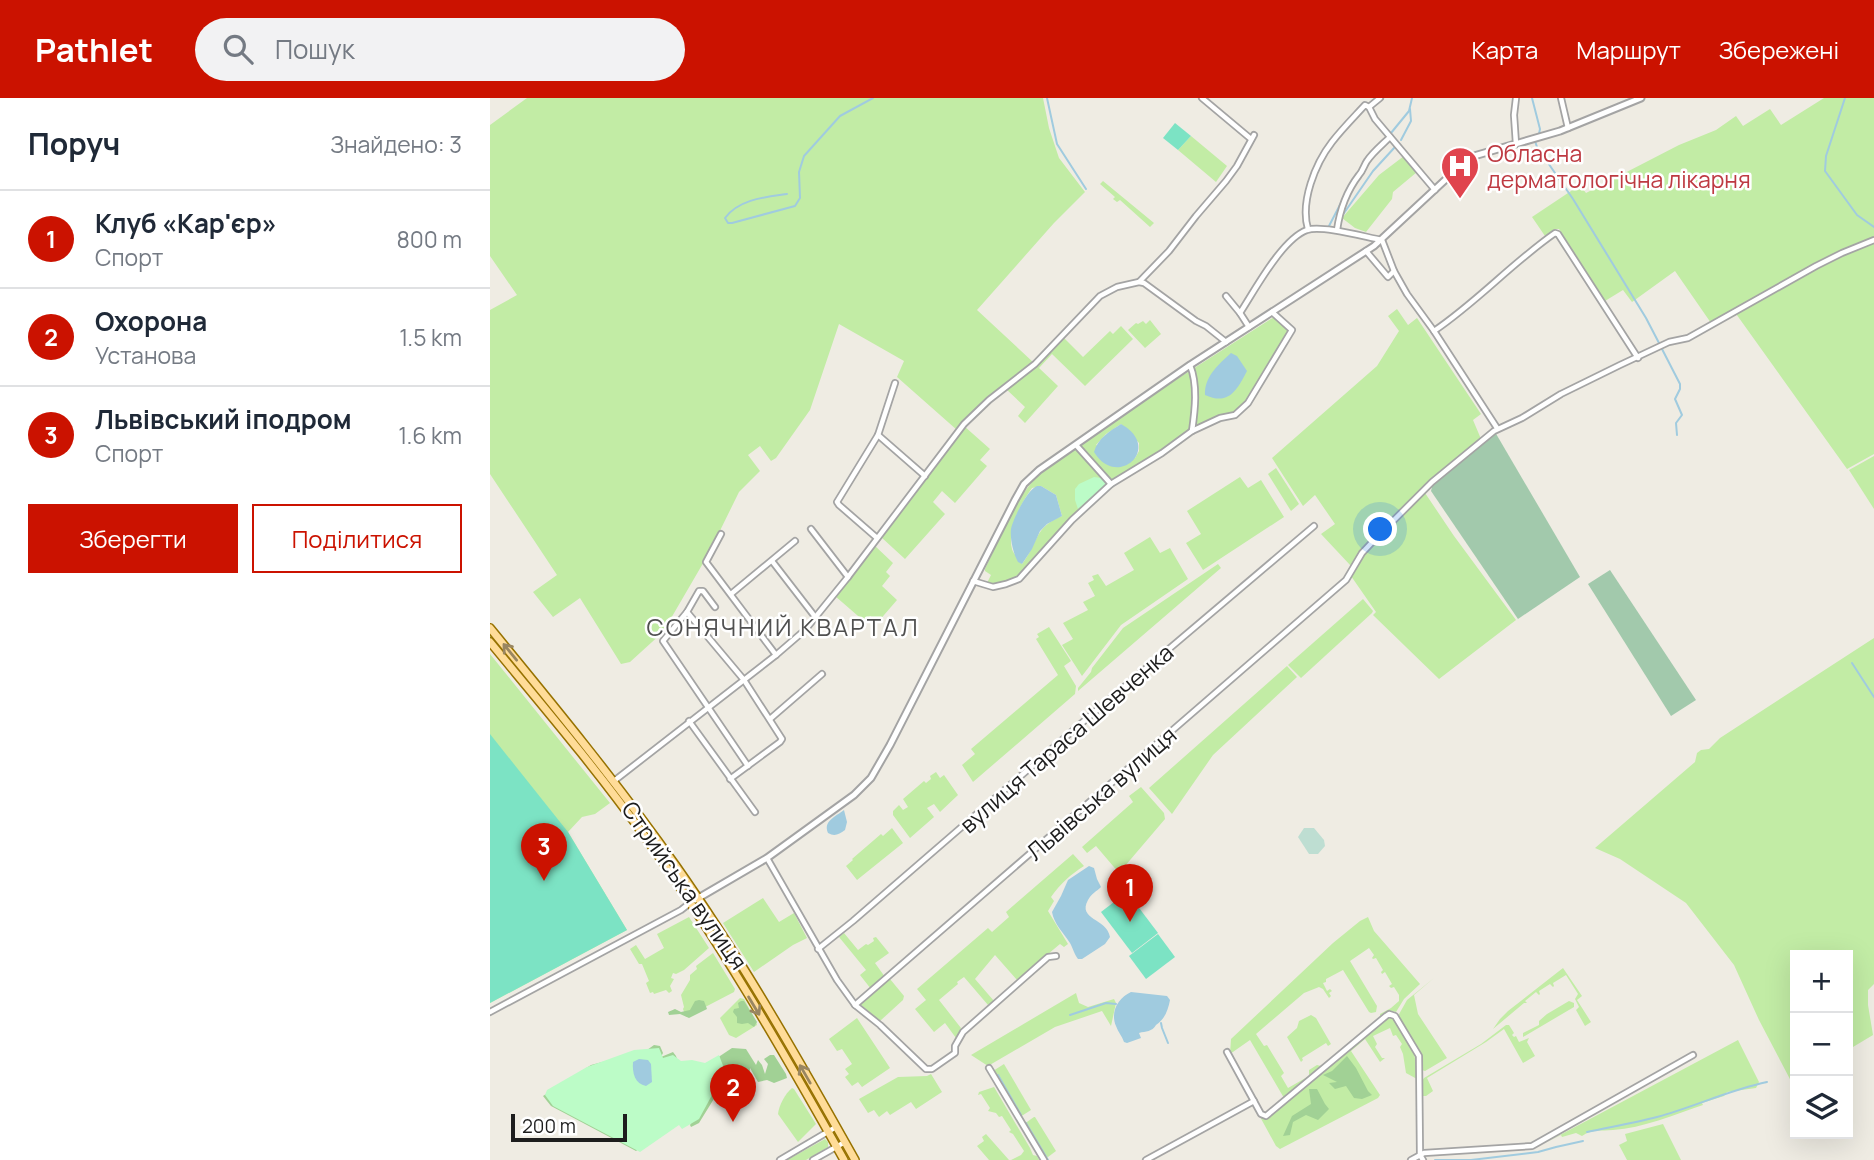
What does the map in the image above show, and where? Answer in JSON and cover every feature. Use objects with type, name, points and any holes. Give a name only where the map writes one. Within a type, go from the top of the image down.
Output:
[{"type":"main road","name":"Стрийська вулиця","points":[[490,628],[614,782],[698,898],[754,985],[831,1117],[845,1142],[850,1160]]},
{"type":"main road","name":"Стрийська вулиця","points":[[490,642],[610,789],[690,903],[836,1147],[850,1160]]},
{"type":"main road","points":[[766,1026],[774,1020]]},
{"type":"main road","points":[[822,1123],[831,1117]]},
{"type":"street","points":[[614,782],[744,680],[816,618],[964,424],[989,400],[1035,364],[1100,296],[1111,289],[1139,282],[1169,251],[1237,166],[1252,137],[1202,98]]},
{"type":"street","points":[[1362,98],[1375,119],[1435,190]]},
{"type":"street","points":[[1308,229],[1307,194],[1331,143],[1367,106],[1380,98]]},
{"type":"street","points":[[1516,144],[1514,115],[1517,98]]},
{"type":"street","points":[[1561,98],[1568,128]]},
{"type":"street","points":[[490,1012],[671,916],[767,858],[855,795],[871,778],[890,745],[1024,484],[1039,470],[1190,365],[1382,240],[1458,168],[1475,156],[1568,128],[1641,98]]},
{"type":"street","points":[[1337,230],[1339,213],[1354,180],[1390,136]]},
{"type":"street","points":[[1240,313],[1286,244],[1308,229],[1337,230],[1382,240]]},
{"type":"street","points":[[1434,331],[1458,315],[1534,247],[1555,233],[1638,358]]},
{"type":"street","points":[[1382,240],[1394,271],[1407,294],[1497,429]]},
{"type":"street","name":"Львівська вулиця","points":[[855,1005],[1346,580],[1366,549],[1432,482],[1497,429],[1522,418],[1577,386],[1669,342],[1688,338],[1825,262],[1874,240]]},
{"type":"street","points":[[1366,251],[1388,277],[1394,271]]},
{"type":"street","points":[[1139,282],[1152,288],[1226,342]]},
{"type":"street","points":[[1226,296],[1250,327]]},
{"type":"street","points":[[973,580],[993,587],[1019,579],[1072,520],[1111,484],[1192,431],[1220,418],[1236,415],[1248,403],[1292,330],[1272,312]]},
{"type":"street","points":[[1190,365],[1194,375],[1192,431]]},
{"type":"street","points":[[877,538],[837,502],[878,435],[895,383]]},
{"type":"street","points":[[878,435],[925,475]]},
{"type":"street","points":[[1076,445],[1111,484]]},
{"type":"street","name":"вулиця Тараса Шевченка","points":[[818,949],[853,922],[1314,526]]},
{"type":"street","points":[[811,529],[848,577]]},
{"type":"street","points":[[721,534],[706,562],[776,654]]},
{"type":"street","points":[[731,594],[795,541]]},
{"type":"street","points":[[772,561],[816,618]]},
{"type":"street","points":[[715,607],[701,590],[663,641],[748,766]]},
{"type":"street","points":[[687,612],[744,680],[782,739],[730,779]]},
{"type":"street","points":[[770,719],[822,674]]},
{"type":"street","points":[[689,721],[755,812]]},
{"type":"street","points":[[767,858],[818,949],[855,1005],[880,1024],[923,1068],[930,1069],[955,1053],[955,1045],[962,1032],[1017,982],[1048,957],[1056,956]]},
{"type":"street","points":[[1227,1052],[1261,1114],[1266,1116],[1386,1016],[1395,1016],[1419,1056],[1422,1157]]},
{"type":"street","points":[[1411,1160],[1532,1146],[1693,1055]]},
{"type":"street","points":[[989,1068],[1044,1160]]},
{"type":"street","points":[[1146,1160],[1254,1101]]},
{"type":"street","points":[[780,1160],[836,1127]]},
{"type":"street","points":[[813,1160],[845,1142]]},
{"type":"green space","points":[[527,98],[1043,98],[1059,158],[1085,192],[977,310],[1034,363],[983,402],[957,430],[897,377],[904,361],[839,324],[810,410],[776,458],[771,461],[760,446],[748,455],[760,471],[739,492],[709,553],[663,632],[630,662],[621,664],[580,598],[553,617],[533,592],[557,575],[490,474],[490,310],[517,295],[490,256],[490,125]]},
{"type":"green space","points":[[1824,98],[1874,98],[1874,454],[1847,469],[1734,311],[1711,323],[1675,271],[1632,302],[1623,290],[1605,301],[1559,229],[1545,236],[1532,217],[1580,185],[1586,193],[1679,145],[1716,130],[1736,116],[1743,126],[1770,109],[1781,125]]},
{"type":"green space","points":[[1175,123],[1191,136],[1178,150],[1163,138]]},
{"type":"green space","points":[[1191,136],[1227,166],[1216,182],[1178,150]]},
{"type":"green space","points":[[1404,156],[1417,172],[1393,192],[1392,199],[1366,232],[1342,218],[1379,175]]},
{"type":"green space","points":[[1103,181],[1154,223],[1150,227],[1120,200],[1117,202],[1113,199],[1115,197],[1100,184]]},
{"type":"green space","points":[[1397,309],[1408,325],[1417,318],[1481,414],[1473,420],[1481,439],[1426,483],[1423,490],[1516,620],[1439,679],[1373,615],[1376,612],[1351,576],[1366,552],[1363,549],[1351,566],[1321,534],[1335,524],[1315,495],[1303,506],[1272,458],[1377,366],[1399,331],[1388,316]]},
{"type":"green space","points":[[1274,317],[1287,329],[1287,334],[1245,404],[1234,414],[1189,431],[1138,466],[1071,518],[1015,578],[997,584],[987,583],[991,575],[985,569],[1003,530],[1016,505],[1041,472],[1163,388]],"holes":[[[1121,424],[1139,443],[1135,458],[1096,445]],[[1041,486],[1056,495],[1062,516],[1046,525],[1022,564],[1012,549],[1013,525],[1032,488]]]},
{"type":"green space","points":[[1150,320],[1161,334],[1145,348],[1128,330],[1136,323],[1143,321],[1146,324]]},
{"type":"green space","points":[[1121,326],[1133,339],[1085,386],[1052,354],[1039,368],[1058,386],[1025,423],[1018,416],[1025,407],[1006,389],[1062,336],[1083,357],[1110,331],[1113,334]]},
{"type":"green space","points":[[964,426],[990,449],[980,460],[987,466],[955,503],[942,491],[933,502],[945,514],[905,559],[881,537]]},
{"type":"green space","points":[[1495,432],[1580,577],[1518,619],[1431,491],[1433,483]]},
{"type":"green space","points":[[1874,456],[1874,509],[1849,470]]},
{"type":"green space","points":[[1276,468],[1299,504],[1291,511],[1268,474]]},
{"type":"green space","points":[[1094,477],[1101,478],[1107,484],[1078,509],[1075,489]]},
{"type":"green space","points":[[1240,477],[1248,488],[1261,480],[1284,517],[1203,570],[1186,543],[1201,534],[1187,511]]},
{"type":"green space","points":[[1150,537],[1160,553],[1170,548],[1188,579],[1121,625],[1082,676],[1062,645],[1073,639],[1063,623],[1088,610],[1083,602],[1095,596],[1088,583],[1094,580],[1092,576],[1098,574],[1106,586],[1134,570],[1124,553]]},
{"type":"green space","points":[[874,545],[893,563],[886,572],[890,576],[882,586],[897,600],[878,622],[870,616],[865,622],[835,596]]},
{"type":"green space","points":[[1218,564],[1221,568],[1078,691],[1123,628]]},
{"type":"green space","points":[[1610,570],[1696,700],[1671,716],[1588,584]]},
{"type":"green space","points":[[1363,599],[1372,613],[1301,678],[1288,665]]},
{"type":"green space","points":[[1049,627],[1071,661],[1064,666],[1076,686],[1075,694],[973,782],[962,765],[975,754],[971,749],[1058,675],[1036,639],[1039,637],[1037,634]]},
{"type":"green space","points":[[490,632],[613,784],[686,886],[684,887],[610,786],[490,637]]},
{"type":"green space","points":[[1874,638],[1874,984],[1868,990],[1873,1035],[1853,1047],[1853,950],[1790,950],[1790,1079],[1734,965],[1686,903],[1620,859],[1595,848],[1695,762],[1697,753],[1709,749],[1720,738]]},
{"type":"green space","points":[[490,654],[610,803],[595,814],[582,817],[568,832],[627,930],[490,1003]]},
{"type":"green space","points":[[1287,666],[1297,677],[1213,755],[1172,814],[1149,788]]},
{"type":"green space","points":[[490,734],[568,832],[627,930],[490,1003]]},
{"type":"green space","points":[[936,772],[940,778],[944,775],[958,795],[940,812],[934,804],[927,808],[934,817],[910,838],[893,815],[893,811],[899,805],[903,810],[908,807],[903,799],[924,781],[926,783],[931,779],[930,776]]},
{"type":"green space","points":[[1141,787],[1164,813],[1165,819],[1119,873],[1096,846],[1087,853],[1082,847],[1133,802],[1129,796]]},
{"type":"green space","points":[[892,828],[903,843],[857,880],[846,866],[881,834],[883,836]]},
{"type":"green space","points":[[1304,828],[1314,828],[1324,840],[1325,846],[1318,854],[1309,854],[1298,837]]},
{"type":"green space","points":[[1073,854],[1084,866],[1066,880],[1051,897],[1054,901],[1048,911],[1068,944],[1064,947],[1060,944],[1017,980],[995,955],[975,979],[994,1001],[988,1005],[964,977],[939,1000],[961,1028],[956,1038],[945,1023],[934,1032],[915,1009],[926,1000],[917,989],[988,928],[992,932],[1009,917],[1006,912]]},
{"type":"green space","points":[[1127,892],[1158,933],[1132,953],[1101,912]]},
{"type":"green space","points":[[763,898],[779,922],[794,913],[807,938],[754,972],[723,923]]},
{"type":"green space","points":[[689,917],[709,948],[684,970],[673,973],[671,978],[674,979],[670,986],[672,991],[650,993],[646,983],[649,981],[642,964],[639,964],[630,949],[636,945],[645,959],[664,948],[657,934]]},
{"type":"green space","points":[[1368,917],[1374,931],[1420,984],[1404,999],[1396,1012],[1380,1016],[1399,1001],[1399,995],[1394,987],[1389,986],[1392,984],[1385,972],[1382,974],[1383,970],[1376,958],[1372,958],[1374,955],[1369,948],[1350,961],[1377,1006],[1376,1012],[1369,1012],[1343,970],[1323,983],[1327,991],[1332,991],[1329,998],[1319,987],[1304,993],[1256,1034],[1264,1046],[1267,1045],[1284,1073],[1281,1076],[1288,1088],[1309,1076],[1309,1070],[1317,1065],[1321,1066],[1284,1098],[1250,1040],[1230,1054],[1231,1039],[1333,943]]},
{"type":"green space","points":[[844,933],[858,950],[876,937],[889,953],[875,963],[885,977],[871,989],[860,975],[866,970],[839,937]]},
{"type":"green space","points":[[1158,934],[1175,957],[1146,979],[1129,956]]},
{"type":"green space","points":[[713,953],[735,989],[734,992],[686,1017],[681,995],[690,975],[697,969],[696,966]]},
{"type":"green space","points":[[1563,968],[1582,996],[1577,1000],[1591,1022],[1585,1026],[1576,1010],[1579,1007],[1575,999],[1578,994],[1566,975],[1553,983],[1553,987],[1550,984],[1539,991],[1539,995],[1536,992],[1525,1001],[1527,1003],[1493,1029],[1508,1011]]},
{"type":"green space","points":[[1434,978],[1414,995],[1418,1014],[1447,1058],[1425,1071],[1422,1070],[1419,1051],[1398,1016],[1407,1000]]},
{"type":"green space","points":[[890,979],[904,996],[880,1021],[860,1004]]},
{"type":"green space","points":[[1076,993],[1079,1003],[1088,1007],[1114,999],[1116,1003],[1111,1026],[1102,1011],[1055,1027],[988,1066],[971,1055]]},
{"type":"green space","points":[[740,998],[744,999],[757,1025],[736,1038],[729,1035],[720,1018]]},
{"type":"green space","points":[[695,1001],[704,1001],[707,1009],[689,1018],[680,1014],[669,1015],[668,1012],[675,1009],[681,1012],[690,1010]]},
{"type":"green space","points":[[744,1001],[757,1022],[754,1027],[748,1023],[737,1023],[733,1012],[739,1008],[738,1003]]},
{"type":"green space","points":[[1569,1001],[1574,1003],[1574,1007],[1523,1037],[1523,1033],[1539,1025],[1539,1021],[1547,1014]]},
{"type":"green space","points":[[1311,1015],[1316,1018],[1331,1044],[1328,1046],[1326,1043],[1302,1058],[1301,1062],[1287,1037],[1297,1028],[1299,1021]]},
{"type":"green space","points":[[857,1018],[890,1068],[862,1087],[858,1082],[852,1086],[845,1077],[849,1074],[845,1069],[852,1064],[842,1049],[837,1051],[829,1039]]},
{"type":"green space","points":[[1388,1018],[1394,1018],[1411,1046],[1416,1060],[1417,1079],[1406,1073],[1400,1047],[1402,1044],[1396,1035],[1393,1036],[1390,1028],[1373,1036],[1377,1044],[1375,1047],[1382,1058],[1385,1058],[1380,1062],[1365,1039],[1351,1051],[1380,1095],[1378,1098],[1280,1149],[1276,1146],[1253,1104],[1262,1116],[1268,1118]]},
{"type":"green space","points":[[1509,1025],[1514,1033],[1512,1035],[1516,1036],[1519,1042],[1529,1038],[1527,1042],[1535,1056],[1523,1063],[1504,1029],[1486,1042],[1427,1078],[1433,1091],[1423,1096],[1424,1078],[1481,1044]]},
{"type":"green space","points":[[1738,1040],[1759,1082],[1756,1088],[1727,1092],[1724,1096],[1702,1103],[1703,1105],[1647,1124],[1593,1131],[1582,1136],[1576,1133],[1562,1137],[1561,1135],[1545,1143]]},
{"type":"green space","points":[[654,1045],[660,1046],[663,1053],[661,1057],[673,1052],[678,1062],[705,1066],[732,1048],[746,1049],[756,1065],[758,1060],[762,1065],[765,1074],[768,1064],[764,1059],[774,1055],[787,1078],[774,1083],[767,1080],[758,1082],[750,1068],[749,1082],[745,1086],[733,1086],[728,1076],[699,1123],[691,1127],[690,1125],[695,1104],[636,1151],[551,1106],[543,1096],[591,1065],[647,1050]]},
{"type":"green space","points":[[659,1048],[663,1058],[673,1055],[681,1061],[705,1063],[719,1055],[725,1071],[699,1119],[682,1129],[679,1125],[640,1152],[553,1106],[545,1095],[547,1090],[587,1067],[634,1050]]},
{"type":"green space","points":[[1347,1056],[1372,1095],[1362,1099],[1354,1098],[1346,1086],[1335,1089],[1329,1083],[1337,1082],[1323,1075],[1332,1071]]},
{"type":"green space","points":[[1004,1064],[1031,1110],[1020,1117],[993,1071]]},
{"type":"green space","points":[[931,1074],[942,1092],[916,1109],[911,1102],[890,1115],[887,1111],[879,1117],[874,1110],[868,1113],[859,1099],[898,1077]]},
{"type":"green space","points":[[994,1087],[1033,1155],[1039,1160],[1011,1160],[1024,1151],[1009,1132],[1011,1130],[1002,1116],[988,1111],[990,1108],[981,1094],[978,1095],[979,1092]]},
{"type":"green space","points":[[792,1088],[816,1124],[798,1142],[778,1114],[783,1100]]},
{"type":"green space","points":[[1309,1089],[1317,1089],[1329,1109],[1318,1120],[1306,1115],[1293,1122],[1290,1135],[1283,1136],[1292,1116],[1311,1104]]},
{"type":"green space","points":[[1034,1117],[1056,1151],[1048,1157],[1043,1156],[1024,1124]]},
{"type":"green space","points":[[1663,1124],[1681,1160],[1627,1160],[1619,1145],[1627,1141],[1625,1134]]},
{"type":"green space","points":[[986,1134],[1009,1160],[989,1160],[977,1146],[984,1141],[982,1137]]},
{"type":"green space","points":[[825,1139],[828,1147],[806,1160],[787,1160]]},
{"type":"water","points":[[1231,353],[1237,356],[1247,371],[1240,384],[1231,394],[1220,399],[1205,395],[1209,377]]},
{"type":"water","points":[[1121,424],[1133,434],[1138,444],[1137,453],[1132,461],[1124,466],[1114,467],[1104,463],[1094,452],[1101,439]]},
{"type":"water","points":[[1037,486],[1056,495],[1062,516],[1040,531],[1022,564],[1018,562],[1013,550],[1011,529],[1017,512]]},
{"type":"water","points":[[844,810],[847,822],[845,830],[835,835],[828,833],[828,822]]},
{"type":"water","points":[[1089,866],[1094,868],[1101,887],[1089,898],[1086,912],[1104,926],[1110,937],[1105,944],[1078,959],[1052,912],[1068,880]]},
{"type":"water","points":[[1131,992],[1167,996],[1170,1000],[1166,1014],[1159,1023],[1151,1030],[1139,1033],[1141,1038],[1127,1043],[1117,1028],[1114,1016],[1119,1002]]},
{"type":"water","points":[[639,1059],[648,1060],[651,1064],[652,1082],[646,1086],[639,1083],[634,1074],[633,1062]]},
{"type":"waterway","points":[[787,194],[745,203],[725,218],[728,223],[732,223],[795,206],[800,198],[799,172],[804,156],[840,116],[873,98]]},
{"type":"waterway","points":[[1047,98],[1057,144],[1086,189]]},
{"type":"waterway","points":[[1391,133],[1409,111],[1412,98]]},
{"type":"waterway","points":[[1532,98],[1539,134]]},
{"type":"waterway","points":[[1845,98],[1826,156],[1825,171],[1857,215],[1874,227]]},
{"type":"waterway","points":[[1401,140],[1411,121],[1410,109]]},
{"type":"waterway","points":[[1535,141],[1659,343]]},
{"type":"waterway","points":[[1342,216],[1373,171],[1395,147]]},
{"type":"waterway","points":[[1329,226],[1343,199]]},
{"type":"waterway","points":[[1662,349],[1680,384],[1675,399],[1682,415],[1676,423],[1677,435]]},
{"type":"waterway","points":[[1852,663],[1874,697]]},
{"type":"waterway","points":[[1070,1015],[1106,1003],[1116,1004]]},
{"type":"waterway","points":[[1161,1023],[1168,1043]]},
{"type":"waterway","points":[[998,1075],[1021,1115]]},
{"type":"waterway","points":[[1587,1132],[1657,1117],[1767,1082]]},
{"type":"waterway","points":[[1026,1123],[1048,1160]]},
{"type":"waterway","points":[[1435,1160],[1471,1160],[1538,1152],[1583,1141]]},
{"type":"place","name":"Обласна дерматологічна лікарня","points":[[1460,200]]},
{"type":"place","name":"Львівський іподром","points":[[544,881]]},
{"type":"place","name":"Клуб «Кар'єр»","points":[[1130,922]]},
{"type":"place","name":"Охорона","points":[[733,1122]]},
{"type":"district","name":"СОНЯЧНИЙ КВАРТАЛ","points":[[783,626]]}]
